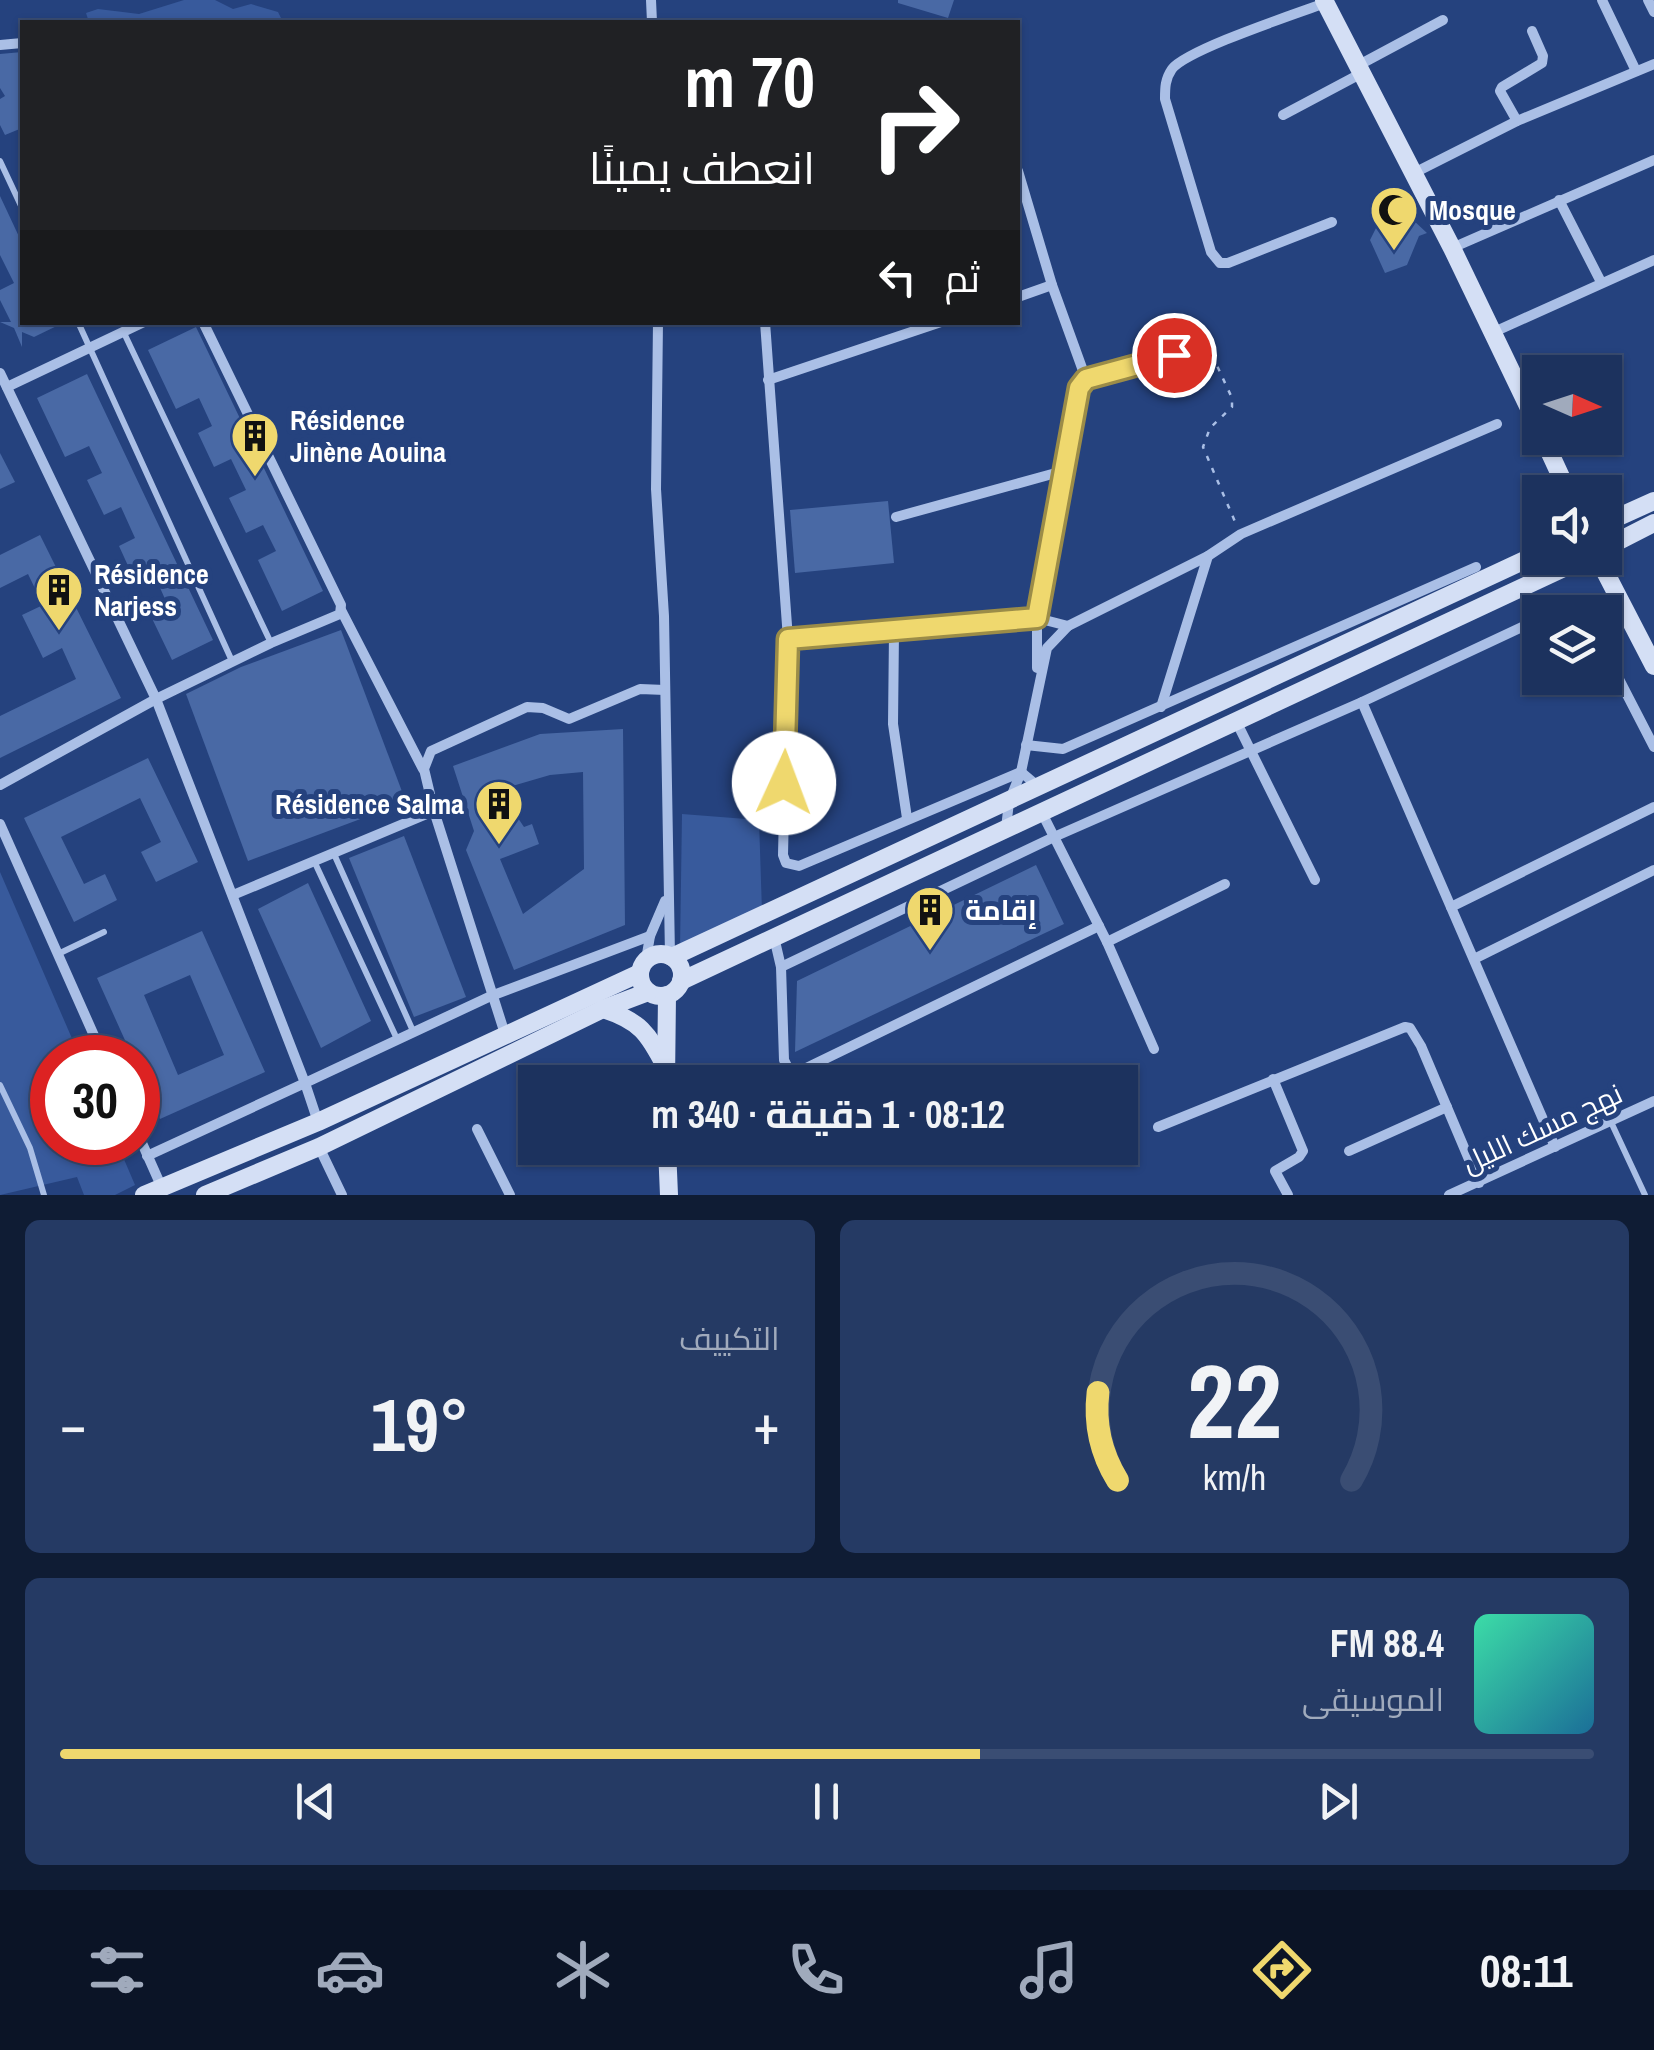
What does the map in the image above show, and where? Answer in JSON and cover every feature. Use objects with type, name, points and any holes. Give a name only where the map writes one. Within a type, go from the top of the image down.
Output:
[{"type":"main road","points":[[1324,2],[1522,393]]},
{"type":"main road","points":[[1622,515],[1654,501]]},
{"type":"main road","points":[[1622,539],[1654,523]]},
{"type":"main road","points":[[153,1192],[318,1122],[505,1034],[661,954],[671,956],[1040,788],[1522,561]]},
{"type":"main road","points":[[204,1195],[319,1147],[603,1010],[658,993],[1040,810],[1238,723],[1550,575]]},
{"type":"main road","points":[[1609,575],[1648,638],[1654,666]]},
{"type":"main road","points":[[671,956],[681,968],[681,981]]},
{"type":"main road","points":[[643,966],[658,993],[665,1065]]},
{"type":"main road","points":[[603,1010],[638,1025],[650,1037],[662,1065]]},
{"type":"main road","points":[[667,1165],[668,1195]]},
{"type":"street","points":[[1602,0],[1636,71]]},
{"type":"street","points":[[1648,0],[1654,12]]},
{"type":"street","points":[[1324,2],[1180,62],[1166,80],[1166,100],[1211,252],[1220,263],[1332,222]]},
{"type":"street","points":[[1284,115],[1443,20]]},
{"type":"street","points":[[1517,121],[1500,92],[1502,86],[1542,63],[1532,32]]},
{"type":"street","points":[[1414,173],[1517,121],[1654,64]]},
{"type":"street","points":[[1452,248],[1654,160]]},
{"type":"street","points":[[1020,178],[1052,286],[1086,379]]},
{"type":"street","points":[[1559,200],[1601,282]]},
{"type":"street","points":[[1494,332],[1654,260]]},
{"type":"street","points":[[1020,296],[1052,286]]},
{"type":"street","points":[[7,387],[139,325]]},
{"type":"street","points":[[204,325],[341,610],[424,769],[505,1034]]},
{"type":"street","points":[[658,325],[656,490],[664,616],[671,956]]},
{"type":"street","points":[[765,325],[788,639],[783,855],[786,863],[800,866],[1021,772]]},
{"type":"street","points":[[768,380],[931,325]]},
{"type":"street","points":[[1038,682],[1037,618],[1079,388],[1086,379],[1204,346]]},
{"type":"street","points":[[0,373],[156,699],[318,1122]]},
{"type":"street","points":[[1006,828],[1047,648],[1068,626],[1208,556],[1241,534],[1497,424]]},
{"type":"street","points":[[896,517],[1062,472]]},
{"type":"street","points":[[1162,707],[1208,556]]},
{"type":"street","points":[[1026,745],[1063,749],[1476,567]]},
{"type":"street","points":[[0,786],[156,699],[271,643],[338,617],[341,610]]},
{"type":"street","points":[[788,639],[1037,618],[1068,626]]},
{"type":"street","points":[[781,968],[1054,837],[1522,627]]},
{"type":"street","points":[[894,632],[893,724],[907,818]]},
{"type":"street","points":[[1622,685],[1654,746]]},
{"type":"street","points":[[424,769],[431,751],[527,706],[569,719],[640,689],[665,690]]},
{"type":"street","points":[[1362,702],[1556,1147]]},
{"type":"street","points":[[1238,723],[1315,880]]},
{"type":"street","points":[[1021,772],[1040,788]]},
{"type":"street","points":[[1451,907],[1654,807]]},
{"type":"street","points":[[1040,810],[1107,942],[1154,1049]]},
{"type":"street","points":[[233,895],[434,811]]},
{"type":"street","points":[[0,824],[94,1035]]},
{"type":"street","points":[[1474,959],[1654,870]]},
{"type":"street","points":[[1107,942],[1225,884]]},
{"type":"street","points":[[643,966],[667,895]]},
{"type":"street","points":[[774,937],[781,968],[784,1060],[789,1070],[796,1072],[1099,926]]},
{"type":"street","points":[[160,1150],[492,996],[650,936]]},
{"type":"street","points":[[1158,1127],[1405,1027],[1415,1032],[1479,1183]]},
{"type":"street","points":[[1273,1079],[1303,1151],[1300,1157],[1275,1171],[1288,1195]]},
{"type":"street","name":"نهج مسك الليل","points":[[1450,1195],[1654,1101]]},
{"type":"street","points":[[1349,1151],[1447,1107]]},
{"type":"street","points":[[477,1129],[510,1195]]},
{"type":"street","points":[[319,1147],[342,1195]]},
{"type":"street","points":[[148,1165],[153,1192]]},
{"type":"lane","points":[[0,161],[20,204]]},
{"type":"lane","points":[[79,325],[233,662]]},
{"type":"lane","points":[[124,333],[271,643]]},
{"type":"lane","points":[[334,854],[414,1032]]},
{"type":"lane","points":[[315,862],[397,1040]]},
{"type":"lane","points":[[58,954],[104,932]]},
{"type":"lane","points":[[0,1085],[30,1148],[44,1195]]},
{"type":"lane","points":[[1611,1121],[1645,1195]]},
{"type":"path","points":[[1204,346],[1210,350],[1232,398],[1230,412],[1204,437],[1204,456],[1241,534]]},
{"type":"shaded area","points":[[184,0],[215,0],[233,9],[251,4],[278,12],[282,20],[88,20],[86,13],[98,9],[139,14]]},
{"type":"shaded area","points":[[682,814],[759,820],[762,912],[680,949]]},
{"type":"shaded area","points":[[0,872],[70,1035],[30,1035],[30,1165],[126,1165],[135,1185],[115,1195],[84,1195],[77,1177],[0,1195]]},
{"type":"building","points":[[898,0],[954,0],[948,18]]},
{"type":"building","points":[[20,52],[20,129],[5,135],[0,125],[0,99],[5,96],[0,88],[0,54]]},
{"type":"building","points":[[0,196],[20,239],[20,325],[59,325],[34,337],[22,332],[22,347],[14,328],[0,322],[11,322],[0,300],[0,290],[14,283],[0,255]]},
{"type":"building","name":"Mosque","points":[[1398,216],[1413,220],[1427,233],[1419,236],[1407,265],[1385,273],[1370,240],[1376,228]]},
{"type":"building","name":"Résidence Jinène Aouina","points":[[196,327],[323,591],[282,611],[258,560],[276,551],[263,525],[246,533],[229,498],[246,490],[231,459],[214,467],[198,433],[212,426],[199,398],[176,409],[148,350]]},
{"type":"building","points":[[87,374],[213,640],[172,660],[147,608],[165,599],[153,572],[135,581],[119,546],[135,538],[121,507],[104,515],[87,480],[102,473],[89,446],[65,457],[37,398]]},
{"type":"building","points":[[0,453],[15,482],[0,489]]},
{"type":"building","points":[[888,501],[894,563],[795,573],[790,510]]},
{"type":"building","name":"Résidence Narjess","points":[[40,535],[121,698],[0,758],[0,716],[76,679],[62,648],[43,658],[22,615],[43,605],[28,574],[0,588],[0,555]]},
{"type":"building","points":[[341,630],[406,802],[248,861],[186,694],[241,667]]},
{"type":"building","name":"Résidence Salma","points":[[623,729],[625,925],[514,970],[466,850],[474,831],[453,766],[540,734]],"holes":[[[583,772],[584,869],[523,914],[500,859],[539,844],[532,824],[524,827],[499,790],[550,775]]]},
{"type":"building","points":[[148,758],[198,862],[156,882],[141,852],[161,842],[140,798],[61,837],[84,884],[105,874],[117,900],[74,922],[24,818]]},
{"type":"building","points":[[404,836],[466,997],[414,1017],[349,858]]},
{"type":"building","name":"إقامة","points":[[1036,865],[1064,924],[795,1052],[797,981]]},
{"type":"building","points":[[308,883],[371,1021],[321,1048],[258,909]]},
{"type":"building","points":[[202,931],[265,1072],[160,1119],[160,1035],[123,1035],[97,978]],"holes":[[[190,975],[224,1055],[178,1075],[144,995]]]},
{"type":"place","name":"Mosque","points":[[1394,252]]},
{"type":"place","name":"Résidence Jinène Aouina","points":[[255,478]]},
{"type":"place","name":"Résidence Narjess","points":[[59,632]]},
{"type":"place","name":"Résidence Salma","points":[[499,846]]},
{"type":"place","name":"إقامة","points":[[930,952]]},
{"type":"route","points":[[784,783],[788,639],[1037,618],[1079,388],[1086,379],[1174,355]]}]
